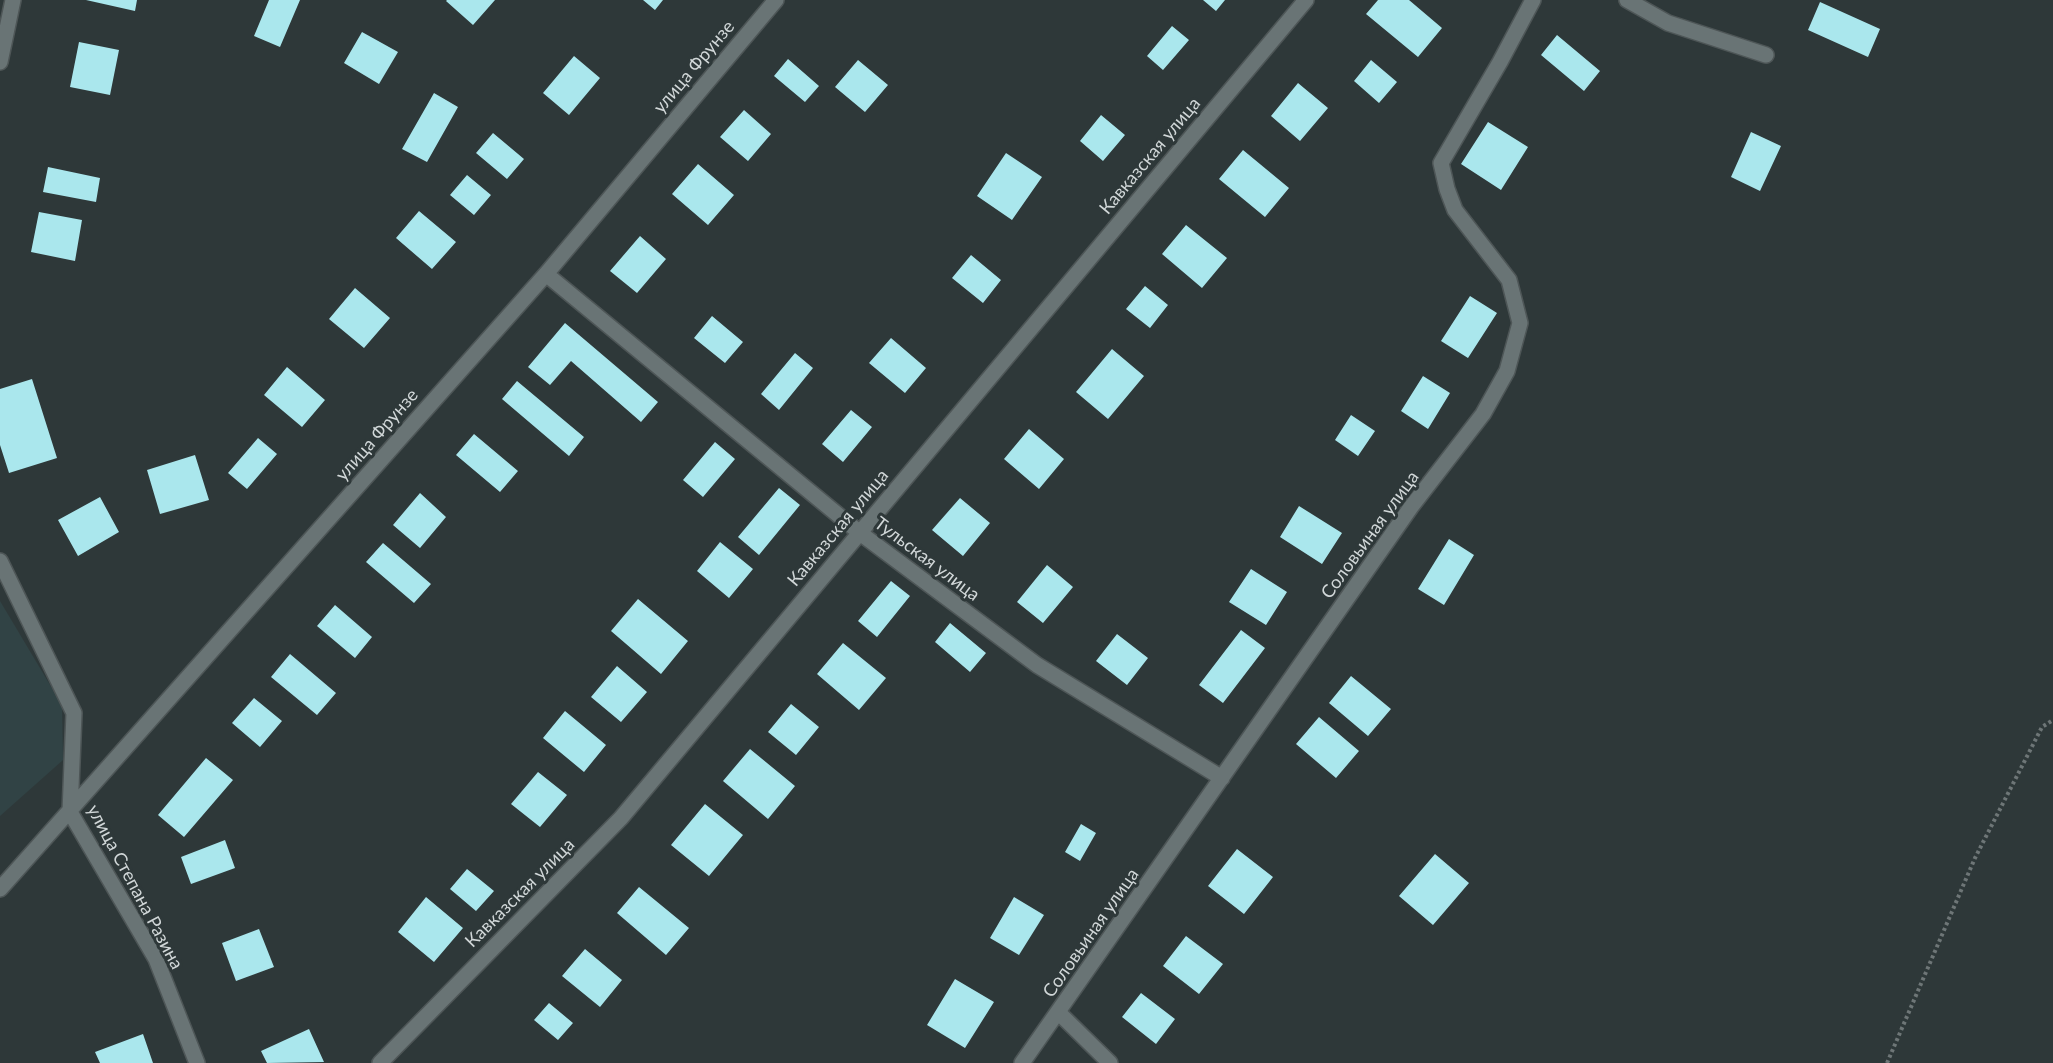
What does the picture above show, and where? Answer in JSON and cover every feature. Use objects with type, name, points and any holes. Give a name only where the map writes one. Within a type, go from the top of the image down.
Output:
[{"type":"street","points":[[0,62],[13,0]]},
{"type":"street","name":"улица Фрунзе","points":[[0,889],[546,274],[776,0]]},
{"type":"street","name":"Кавказская улица","points":[[380,1063],[621,818],[1306,0]]},
{"type":"street","name":"Соловьиная улица","points":[[1022,1063],[1411,507],[1483,414],[1507,371],[1520,323],[1509,280],[1455,210],[1441,163],[1533,0]]},
{"type":"street","points":[[1626,0],[1668,23],[1766,55]]},
{"type":"street","name":"Тульская улица","points":[[546,274],[860,533],[1037,665],[1222,778]]},
{"type":"street","name":"улица Степана Разина","points":[[0,561],[74,713],[70,812],[156,958],[197,1063]]},
{"type":"street","points":[[1059,1013],[1110,1063]]},
{"type":"path","points":[[1887,1063],[1975,858],[2042,727],[2053,720]]},
{"type":"shaded area","points":[[0,601],[62,705],[63,760],[0,816]]},
{"type":"building","points":[[86,0],[137,0],[135,11]]},
{"type":"building","points":[[269,0],[300,0],[280,47],[254,36]]},
{"type":"building","points":[[447,0],[495,0],[473,25]]},
{"type":"building","points":[[643,0],[663,0],[655,10]]},
{"type":"building","points":[[1203,0],[1225,0],[1216,11]]},
{"type":"building","points":[[1378,0],[1409,0],[1442,28],[1418,57],[1366,14]]},
{"type":"building","points":[[1820,2],[1880,29],[1868,57],[1808,30]]},
{"type":"building","points":[[1172,26],[1189,40],[1163,70],[1147,56]]},
{"type":"building","points":[[362,32],[398,52],[379,84],[344,63]]},
{"type":"building","points":[[1557,35],[1600,71],[1584,91],[1541,55]]},
{"type":"building","points":[[79,42],[119,50],[110,95],[70,87]]},
{"type":"building","points":[[574,56],[600,78],[569,115],[543,93]]},
{"type":"building","points":[[788,59],[819,86],[805,102],[774,76]]},
{"type":"building","points":[[858,60],[888,85],[865,112],[835,87]]},
{"type":"building","points":[[1371,60],[1397,82],[1379,103],[1354,81]]},
{"type":"building","points":[[1298,83],[1328,108],[1300,141],[1271,116]]},
{"type":"building","points":[[434,93],[458,107],[427,162],[402,149]]},
{"type":"building","points":[[744,110],[771,134],[748,161],[720,137]]},
{"type":"building","points":[[1101,115],[1125,135],[1103,161],[1080,141]]},
{"type":"building","points":[[1488,122],[1528,147],[1501,190],[1461,164]]},
{"type":"building","points":[[1751,132],[1781,146],[1760,191],[1731,177]]},
{"type":"building","points":[[493,133],[524,159],[507,179],[476,153]]},
{"type":"building","points":[[1243,150],[1289,188],[1265,217],[1219,179]]},
{"type":"building","points":[[1006,153],[1042,177],[1012,220],[977,196]]},
{"type":"building","points":[[698,164],[734,195],[708,225],[672,194]]},
{"type":"building","points":[[48,167],[100,178],[96,202],[43,192]]},
{"type":"building","points":[[467,175],[491,195],[474,215],[450,195]]},
{"type":"building","points":[[419,211],[456,242],[432,269],[396,238]]},
{"type":"building","points":[[39,212],[82,220],[75,261],[31,252]]},
{"type":"building","points":[[1186,225],[1227,258],[1202,288],[1162,254]]},
{"type":"building","points":[[640,236],[666,259],[637,293],[610,271]]},
{"type":"building","points":[[971,255],[1001,280],[983,303],[952,278]]},
{"type":"building","points":[[1145,286],[1168,305],[1150,328],[1126,309]]},
{"type":"building","points":[[355,288],[390,318],[364,348],[329,319]]},
{"type":"building","points":[[1470,296],[1497,313],[1468,358],[1441,341]]},
{"type":"building","points":[[712,316],[743,342],[725,363],[694,338]]},
{"type":"building","points":[[565,323],[658,402],[641,422],[571,361],[550,385],[528,367]]},
{"type":"building","points":[[891,338],[926,368],[905,393],[869,363]]},
{"type":"building","points":[[1112,349],[1144,376],[1108,419],[1076,392]]},
{"type":"building","points":[[795,353],[813,368],[779,410],[761,394]]},
{"type":"building","points":[[287,367],[325,400],[302,427],[264,395]]},
{"type":"building","points":[[1423,376],[1450,393],[1428,429],[1401,411]]},
{"type":"building","points":[[32,379],[57,458],[9,473],[0,445],[0,389]]},
{"type":"building","points":[[517,381],[584,437],[569,456],[502,399]]},
{"type":"building","points":[[851,410],[872,427],[843,462],[822,444]]},
{"type":"building","points":[[1351,415],[1375,431],[1358,456],[1335,440]]},
{"type":"building","points":[[1029,429],[1064,459],[1039,489],[1004,459]]},
{"type":"building","points":[[474,434],[518,471],[500,492],[456,455]]},
{"type":"building","points":[[258,438],[277,454],[247,489],[228,473]]},
{"type":"building","points":[[715,442],[735,459],[703,497],[683,480]]},
{"type":"building","points":[[195,455],[209,500],[160,514],[147,470]]},
{"type":"building","points":[[779,488],[800,505],[759,555],[738,537]]},
{"type":"building","points":[[420,493],[446,517],[420,548],[393,525]]},
{"type":"building","points":[[100,497],[119,532],[78,556],[58,520]]},
{"type":"building","points":[[960,498],[990,523],[963,556],[932,530]]},
{"type":"building","points":[[1299,506],[1342,533],[1322,564],[1280,537]]},
{"type":"building","points":[[1449,539],[1474,555],[1444,605],[1418,589]]},
{"type":"building","points":[[720,542],[753,569],[729,598],[697,571]]},
{"type":"building","points":[[383,543],[431,584],[414,603],[366,562]]},
{"type":"building","points":[[1047,565],[1073,587],[1043,623],[1017,602]]},
{"type":"building","points":[[1251,569],[1287,592],[1266,625],[1229,602]]},
{"type":"building","points":[[891,581],[910,596],[877,637],[858,621]]},
{"type":"building","points":[[638,599],[688,641],[661,674],[611,631]]},
{"type":"building","points":[[335,605],[372,637],[355,658],[317,626]]},
{"type":"building","points":[[950,623],[986,653],[970,672],[935,642]]},
{"type":"building","points":[[1241,630],[1265,648],[1223,703],[1199,685]]},
{"type":"building","points":[[1117,634],[1148,658],[1127,685],[1096,661]]},
{"type":"building","points":[[843,643],[886,678],[859,710],[817,674]]},
{"type":"building","points":[[290,654],[336,693],[317,715],[271,677]]},
{"type":"building","points":[[617,666],[647,692],[621,722],[591,697]]},
{"type":"building","points":[[1351,676],[1391,709],[1368,736],[1329,703]]},
{"type":"building","points":[[254,698],[282,721],[260,747],[232,723]]},
{"type":"building","points":[[791,704],[819,727],[796,755],[768,732]]},
{"type":"building","points":[[565,711],[606,745],[584,772],[543,738]]},
{"type":"building","points":[[1319,717],[1359,751],[1336,778],[1296,744]]},
{"type":"building","points":[[750,749],[795,786],[768,819],[723,781]]},
{"type":"building","points":[[206,758],[233,780],[184,837],[158,815]]},
{"type":"building","points":[[538,772],[567,795],[540,827],[511,804]]},
{"type":"building","points":[[705,804],[743,835],[709,876],[671,845]]},
{"type":"building","points":[[1081,824],[1096,833],[1080,861],[1065,852]]},
{"type":"building","points":[[225,840],[235,868],[191,884],[181,857]]},
{"type":"building","points":[[1237,849],[1273,877],[1244,914],[1208,886]]},
{"type":"building","points":[[1435,854],[1469,883],[1433,925],[1399,896]]},
{"type":"building","points":[[467,869],[494,891],[476,911],[450,889]]},
{"type":"building","points":[[639,887],[689,928],[666,955],[617,913]]},
{"type":"building","points":[[426,897],[463,928],[434,962],[398,932]]},
{"type":"building","points":[[1014,897],[1044,915],[1019,955],[990,938]]},
{"type":"building","points":[[259,929],[274,967],[236,981],[222,943]]},
{"type":"building","points":[[1186,936],[1223,964],[1199,994],[1163,966]]},
{"type":"building","points":[[585,949],[622,980],[600,1007],[562,976]]},
{"type":"building","points":[[955,979],[994,1002],[965,1048],[927,1025]]},
{"type":"building","points":[[1141,993],[1175,1019],[1156,1044],[1122,1017]]},
{"type":"building","points":[[549,1003],[573,1023],[558,1040],[534,1020]]},
{"type":"building","points":[[309,1029],[324,1062],[267,1063],[261,1051]]},
{"type":"building","points":[[143,1034],[153,1063],[100,1063],[95,1052]]}]
